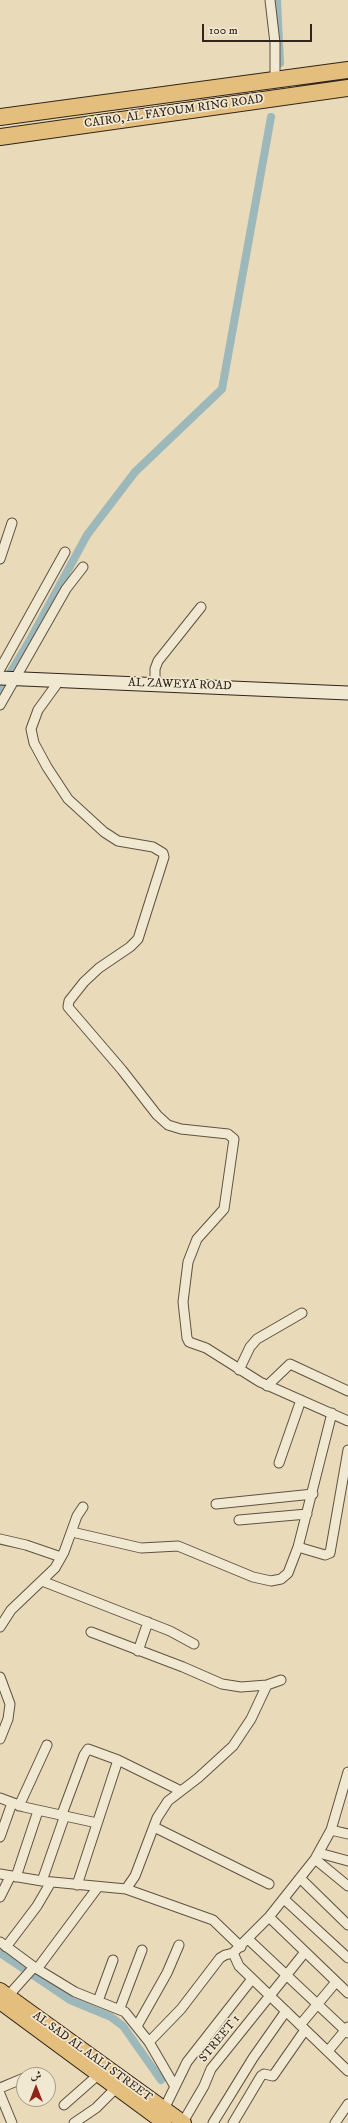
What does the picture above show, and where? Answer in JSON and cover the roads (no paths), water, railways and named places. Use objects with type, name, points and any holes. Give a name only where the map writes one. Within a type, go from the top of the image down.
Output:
[{"type":"highway","name":"CAIRO, AL FAYOUM RING ROAD","points":[[0,117],[348,70]]},
{"type":"highway","points":[[222,86],[221,94],[224,104]]},
{"type":"highway","name":"CAIRO, AL FAYOUM RING ROAD","points":[[0,137],[224,104],[348,88]]},
{"type":"highway","points":[[184,91],[186,102],[185,110]]},
{"type":"main road","name":"AL SAD AL AALI STREET","points":[[3,1996],[164,2119]]},
{"type":"main road","name":"AL SAD AL AALI STREET","points":[[50,2032],[98,2075],[116,2088],[164,2119],[184,2123]]},
{"type":"street","points":[[270,0],[274,43],[287,78]]},
{"type":"street","points":[[0,559],[12,523]]},
{"type":"street","points":[[0,669],[65,552]]},
{"type":"street","points":[[0,705],[9,679],[66,589],[83,567]]},
{"type":"street","points":[[156,684],[156,669],[158,661],[202,607]]},
{"type":"street","name":"AL ZAWEYA ROAD","points":[[9,679],[348,693]]},
{"type":"street","points":[[60,681],[38,710],[31,729],[32,739],[47,767],[68,799],[104,832],[118,841],[153,847],[163,853],[164,857],[138,939],[130,947],[100,968],[84,982],[69,1001],[68,1007],[122,1070],[157,1115],[168,1125],[181,1129],[228,1134],[233,1137],[226,1201],[222,1214],[203,1232],[192,1250],[186,1272],[183,1308],[186,1336],[189,1342],[206,1348],[239,1370],[268,1386],[348,1421]]},
{"type":"street","points":[[239,1370],[250,1347],[257,1339],[302,1313]]},
{"type":"street","points":[[268,1386],[290,1364],[348,1390]]},
{"type":"street","points":[[279,1463],[301,1400]]},
{"type":"street","points":[[72,1532],[141,1548],[176,1546],[253,1577],[271,1581],[285,1577],[298,1547],[313,1494],[332,1413]]},
{"type":"street","points":[[298,1547],[325,1554],[330,1553],[348,1450]]},
{"type":"street","points":[[216,1504],[313,1494]]},
{"type":"street","points":[[0,1627],[11,1610],[55,1568],[72,1532],[76,1516],[83,1507]]},
{"type":"street","points":[[239,1520],[307,1514]]},
{"type":"street","points":[[0,1539],[26,1545],[61,1557]]},
{"type":"street","points":[[42,1581],[148,1622],[179,1635],[194,1644]]},
{"type":"street","points":[[138,1651],[148,1622]]},
{"type":"street","points":[[91,1632],[183,1667],[222,1684],[241,1687],[267,1685],[281,1680]]},
{"type":"street","points":[[0,1677],[7,1694],[10,1710],[0,1739]]},
{"type":"street","points":[[126,1889],[135,1876],[154,1828],[168,1801],[179,1790],[198,1778],[233,1746],[251,1719],[267,1685]]},
{"type":"street","points":[[0,1837],[47,1745]]},
{"type":"street","points":[[174,2085],[149,2042],[137,2026],[120,2008],[75,1992],[32,1971],[3,1944],[37,1906],[46,1881],[64,1815],[86,1750],[90,1749],[118,1760],[179,1790]]},
{"type":"street","points":[[77,1885],[118,1760]]},
{"type":"street","points":[[149,2042],[181,2009],[220,1958],[233,1953],[241,1947],[301,1879],[317,1856],[344,1802],[348,1772]]},
{"type":"street","points":[[0,1798],[38,1811],[64,1815],[97,1823]]},
{"type":"street","points":[[0,1897],[3,1886],[13,1877],[38,1811]]},
{"type":"street","points":[[154,1828],[270,1884]]},
{"type":"street","points":[[331,1830],[348,1834]]},
{"type":"street","points":[[317,1856],[348,1861]]},
{"type":"street","points":[[317,1856],[348,1886]]},
{"type":"street","points":[[0,1874],[98,1888],[126,1889],[214,1920],[241,1947]]},
{"type":"street","points":[[301,1879],[348,1925]]},
{"type":"street","points":[[3,1996],[32,1971],[98,1888]]},
{"type":"street","points":[[284,1899],[348,1958]]},
{"type":"street","points":[[269,1917],[348,1993]]},
{"type":"street","points":[[248,1939],[347,2030],[328,2051]]},
{"type":"street","points":[[137,2026],[167,1973],[179,1945]]},
{"type":"street","points":[[120,2008],[142,1950]]},
{"type":"street","name":"STREET 1","points":[[184,2123],[204,2086],[211,2069],[306,1952]]},
{"type":"street","points":[[233,1953],[236,1963],[348,2070]]},
{"type":"street","points":[[98,2001],[113,1960]]},
{"type":"street","points":[[164,2119],[174,2085],[187,2062],[252,1979]]},
{"type":"street","points":[[233,2123],[261,2076],[264,2074],[274,2076],[317,2004],[336,1982]]},
{"type":"street","points":[[213,2123],[253,2058],[286,2012]]},
{"type":"street","points":[[64,2105],[98,2075]]},
{"type":"street","points":[[0,2088],[16,2081]]},
{"type":"street","points":[[74,2123],[96,2108],[116,2088]]},
{"type":"street","points":[[0,2094],[12,2123]]},
{"type":"street","points":[[335,2123],[348,2104]]},
{"type":"waterway","points":[[277,0],[280,63]]},
{"type":"waterway","points":[[0,690],[31,638],[87,535],[135,472],[222,389],[271,117]]},
{"type":"waterway","points":[[0,1953],[70,2000],[111,2017],[123,2026],[161,2080]]}]
